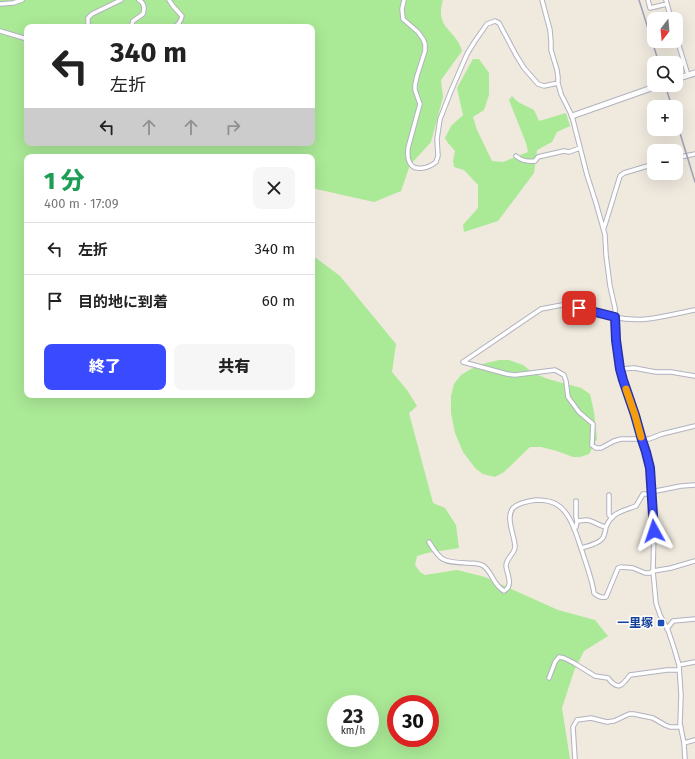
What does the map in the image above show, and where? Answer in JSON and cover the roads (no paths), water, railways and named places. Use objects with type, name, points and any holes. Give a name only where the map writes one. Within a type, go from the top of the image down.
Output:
[{"type":"street","points":[[0,4],[13,3],[22,0]]},
{"type":"street","points":[[88,24],[88,18],[92,14],[121,0]]},
{"type":"street","points":[[132,24],[133,20],[143,14],[145,9],[138,0]]},
{"type":"street","points":[[169,0],[172,6],[182,16],[182,19],[178,24]]},
{"type":"street","points":[[404,0],[402,9],[403,18],[418,32],[423,38],[425,44],[425,51],[415,85],[420,104],[407,155],[409,162],[414,167],[422,168],[436,162],[438,156],[437,139],[440,119],[450,91],[467,54],[487,24],[495,21],[500,23],[524,68],[538,84],[544,86],[558,83]]},
{"type":"street","points":[[542,0],[550,30],[551,50],[558,77],[558,83],[561,94],[572,116],[587,175],[604,229],[610,286],[615,308],[616,340],[620,369],[650,468],[654,531],[653,571],[656,603],[674,648],[679,668],[681,727],[685,759]]},
{"type":"street","points":[[648,0],[650,8],[667,2],[669,12]]},
{"type":"street","points":[[0,31],[24,38]]},
{"type":"street","points":[[680,48],[688,75]]},
{"type":"street","points":[[683,77],[695,73]]},
{"type":"street","points":[[572,116],[647,90]]},
{"type":"street","points":[[516,156],[521,160],[528,162],[535,161],[538,157],[564,151],[569,152],[580,148]]},
{"type":"street","points":[[683,156],[693,154]]},
{"type":"street","points":[[604,229],[620,176],[624,173],[647,166]]},
{"type":"street","points":[[695,310],[645,319],[615,317],[568,304],[562,304],[541,309],[463,362],[507,374],[515,375],[555,370],[564,375],[568,397],[580,412],[593,424],[592,445],[596,448],[601,448],[614,441],[622,439],[649,440],[666,433],[695,426]]},
{"type":"street","points":[[620,369],[634,368],[695,376]]},
{"type":"street","points":[[581,548],[597,543],[602,539],[606,527],[612,518],[621,511],[636,506],[643,494],[681,486],[695,485]]},
{"type":"street","points":[[609,495],[608,515],[612,518]]},
{"type":"street","points":[[429,542],[435,552],[443,560],[472,563],[483,566],[489,572],[499,588],[504,591],[510,584],[506,564],[507,560],[513,554],[515,547],[510,516],[513,508],[518,505],[528,501],[538,500],[553,502],[559,505],[569,518],[587,564],[594,592],[597,596],[606,597],[618,568],[634,568],[645,573],[650,573],[695,561]]},
{"type":"street","points":[[574,529],[577,525],[576,501]]},
{"type":"street","points":[[577,521],[588,520],[606,527]]},
{"type":"street","points":[[667,629],[673,621],[695,619]]},
{"type":"street","points":[[549,678],[559,656],[595,676],[608,678],[617,686],[622,685],[630,675],[679,668],[695,662]]},
{"type":"street","points":[[575,759],[573,727],[576,720],[591,718],[607,722],[614,721],[629,714],[634,714],[653,718],[670,727],[681,727]]},
{"type":"street","points":[[684,743],[695,740]]},
{"type":"railway","points":[[639,0],[657,56]]},
{"type":"railway","points":[[667,92],[670,100]]},
{"type":"railway","points":[[681,136],[695,182]]},
{"type":"place","name":"一里塚","points":[[661,623]]}]
